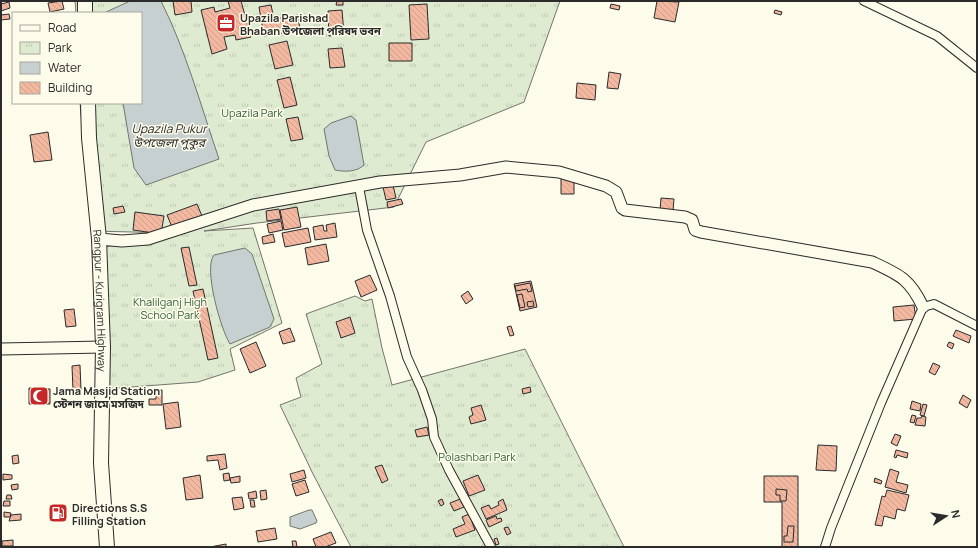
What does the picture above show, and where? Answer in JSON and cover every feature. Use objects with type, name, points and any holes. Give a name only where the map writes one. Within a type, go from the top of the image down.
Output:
[{"type":"highway","points":[[85,1],[85,12]]},
{"type":"highway","name":"Rangpur - Kurigram Highway","points":[[88,104],[89,138],[99,239],[103,347],[101,463],[107,547]]},
{"type":"street","points":[[864,1],[937,36],[977,68]]},
{"type":"street","points":[[99,239],[122,241],[148,239],[253,205],[380,182],[460,175],[506,167],[559,172],[606,186],[616,192],[622,208],[625,210],[685,217],[692,220],[695,230],[701,232],[872,262],[894,272],[910,283],[922,307],[881,403],[831,528],[825,547]]},
{"type":"street","points":[[359,187],[367,230],[392,301],[407,357],[422,390],[432,419],[434,437],[449,470],[491,547]]},
{"type":"street","points":[[922,307],[934,304],[977,326]]},
{"type":"street","points":[[1,349],[103,347]]},
{"type":"green space","name":"Upazila Park","points":[[75,1],[560,1],[524,102],[426,142],[394,207],[257,223],[204,231],[253,228],[282,323],[230,349],[235,370],[198,382],[105,389],[93,267],[95,249],[173,233],[92,231],[80,104],[142,104],[142,12],[76,12]]},
{"type":"green space","name":"Polashbari Park","points":[[355,296],[365,301],[372,299],[382,348],[392,385],[525,349],[624,547],[351,547],[313,474],[280,405],[301,397],[296,378],[322,364],[306,314]]},
{"type":"water","name":"Upazila Pukur উপজেলা পুকুর","points":[[130,1],[161,1],[186,59],[219,159],[146,185],[134,168],[123,104],[142,104],[142,12],[106,12]]},
{"type":"water","points":[[351,116],[356,120],[364,165],[351,171],[335,170],[329,156],[324,129],[331,123]]},
{"type":"water","points":[[245,248],[252,254],[274,319],[270,327],[230,344],[222,326],[214,299],[211,262],[214,255]]},
{"type":"water","points":[[312,510],[317,521],[316,523],[300,529],[290,526],[290,517]]},
{"type":"building","points":[[62,1],[64,9],[50,12],[48,3]]},
{"type":"building","points":[[173,1],[191,1],[192,12],[175,15]]},
{"type":"building","name":"Upazila Parishad Bhaban উপজেলা পরিষদ ভবন","points":[[228,1],[241,1],[251,37],[236,40],[235,35],[224,37],[227,49],[212,54],[201,10],[214,7],[215,12],[230,8]]},
{"type":"building","points":[[337,1],[343,1],[343,5],[336,5]]},
{"type":"building","points":[[657,1],[679,2],[675,22],[654,18]]},
{"type":"building","points":[[9,2],[10,8],[1,11],[1,4]]},
{"type":"building","points":[[427,4],[429,39],[411,40],[409,5]]},
{"type":"building","points":[[611,4],[620,6],[619,10],[610,8]]},
{"type":"building","points":[[271,5],[274,19],[298,15],[300,30],[264,36],[259,7]]},
{"type":"building","points":[[342,10],[344,34],[329,36],[328,11]]},
{"type":"building","points":[[775,10],[782,12],[781,15],[774,13]]},
{"type":"building","points":[[9,14],[10,19],[1,20],[1,15]]},
{"type":"building","points":[[287,41],[293,65],[275,69],[269,45]]},
{"type":"building","points":[[389,43],[412,43],[412,61],[389,61]]},
{"type":"building","points":[[342,48],[345,67],[330,68],[328,49]]},
{"type":"building","points":[[609,72],[621,74],[618,89],[607,88]]},
{"type":"building","points":[[290,77],[297,105],[284,108],[277,80]]},
{"type":"building","points":[[577,83],[596,85],[595,100],[576,98]]},
{"type":"building","points":[[298,117],[303,139],[291,141],[286,119]]},
{"type":"building","points":[[48,132],[52,160],[34,162],[30,135]]},
{"type":"building","points":[[561,178],[574,178],[574,194],[561,194]]},
{"type":"building","points":[[393,185],[396,198],[386,200],[383,187]]},
{"type":"building","points":[[661,198],[674,199],[673,211],[660,210]]},
{"type":"building","points":[[401,199],[403,204],[388,208],[387,202]]},
{"type":"building","points":[[197,204],[202,216],[172,227],[167,215]]},
{"type":"building","points":[[123,206],[125,212],[114,214],[113,208]]},
{"type":"building","points":[[297,207],[301,227],[284,230],[280,210]]},
{"type":"building","points":[[279,209],[281,219],[267,221],[266,211]]},
{"type":"building","points":[[135,212],[164,216],[161,234],[133,230]]},
{"type":"building","points":[[281,221],[283,230],[269,233],[267,224]]},
{"type":"building","points":[[335,223],[337,237],[315,240],[313,227],[323,225],[324,231],[327,231],[326,225]]},
{"type":"building","points":[[308,228],[311,242],[285,247],[282,233]]},
{"type":"building","points":[[273,234],[275,242],[263,244],[262,237]]},
{"type":"building","points":[[326,244],[329,261],[308,265],[305,248]]},
{"type":"building","points":[[189,247],[197,285],[189,286],[181,248]]},
{"type":"building","points":[[370,275],[377,290],[361,297],[355,281]]},
{"type":"building","points":[[531,281],[537,307],[520,311],[514,284]]},
{"type":"building","points":[[530,283],[532,291],[528,292],[527,289],[516,291],[515,286]]},
{"type":"building","points":[[203,289],[218,358],[208,360],[193,291]]},
{"type":"building","points":[[468,291],[473,299],[466,304],[461,296]]},
{"type":"building","points":[[522,294],[525,307],[520,308],[517,295]]},
{"type":"building","points":[[533,301],[534,306],[528,307],[527,302]]},
{"type":"building","points":[[914,305],[916,319],[894,321],[893,307]]},
{"type":"building","points":[[74,309],[76,326],[66,327],[64,310]]},
{"type":"building","points":[[350,317],[355,333],[341,338],[336,322]]},
{"type":"building","points":[[511,326],[514,335],[510,336],[507,327]]},
{"type":"building","points":[[290,328],[295,341],[283,344],[279,332]]},
{"type":"building","points":[[956,330],[971,336],[969,343],[953,336]]},
{"type":"building","points":[[256,342],[266,366],[250,373],[240,349]]},
{"type":"building","points":[[949,342],[954,344],[952,349],[947,346]]},
{"type":"building","points":[[933,363],[940,366],[935,375],[929,372]]},
{"type":"building","points":[[80,365],[81,390],[73,390],[72,366]]},
{"type":"building","points":[[530,387],[531,392],[523,394],[522,389]]},
{"type":"building","name":"Jama Masjid Station স্টেশন জামে মসজিদ","points":[[29,388],[50,389],[50,404],[29,404]]},
{"type":"building","points":[[156,390],[162,390],[162,405],[149,405],[149,399],[156,399]]},
{"type":"building","points":[[963,395],[971,400],[967,408],[959,403]]},
{"type":"building","points":[[912,401],[921,404],[920,411],[910,409]]},
{"type":"building","points":[[178,402],[181,427],[166,429],[163,404]]},
{"type":"building","points":[[923,404],[927,405],[924,416],[920,415]]},
{"type":"building","points":[[481,405],[486,420],[471,424],[469,417],[473,415],[471,408]]},
{"type":"building","points":[[912,415],[916,416],[914,423],[910,422]]},
{"type":"building","points":[[922,416],[926,417],[925,426],[915,425],[917,418],[921,418]]},
{"type":"building","points":[[427,427],[429,435],[417,437],[415,430]]},
{"type":"building","points":[[895,434],[901,436],[897,446],[891,443]]},
{"type":"building","points":[[818,445],[837,446],[836,471],[816,470]]},
{"type":"building","points":[[896,450],[908,453],[907,458],[897,455],[896,458],[894,457]]},
{"type":"building","points":[[225,454],[227,468],[220,470],[218,460],[207,461],[207,456]]},
{"type":"building","points":[[18,455],[19,463],[13,464],[12,456]]},
{"type":"building","points":[[382,465],[388,480],[382,483],[375,467]]},
{"type":"building","points":[[890,469],[899,472],[896,482],[908,485],[906,493],[885,487]]},
{"type":"building","points":[[304,470],[306,478],[292,482],[290,474]]},
{"type":"building","points":[[229,473],[230,480],[224,481],[223,474]]},
{"type":"building","points":[[3,474],[12,475],[12,479],[3,480]]},
{"type":"building","points":[[200,475],[203,498],[186,500],[183,478]]},
{"type":"building","points":[[478,475],[485,490],[469,496],[463,481]]},
{"type":"building","points":[[240,476],[240,482],[231,483],[230,478]]},
{"type":"building","points":[[764,476],[798,476],[798,547],[782,547],[782,502],[764,502]]},
{"type":"building","points":[[875,478],[882,481],[881,484],[874,482]]},
{"type":"building","points":[[305,480],[309,492],[296,496],[292,484]]},
{"type":"building","points":[[18,484],[18,489],[12,490],[11,485]]},
{"type":"building","points":[[776,489],[787,490],[786,501],[780,501],[780,495],[776,495]]},
{"type":"building","points":[[266,490],[267,499],[261,500],[260,491]]},
{"type":"building","points":[[887,490],[909,495],[905,511],[897,509],[895,519],[884,516],[882,526],[875,525],[882,496],[885,497]]},
{"type":"building","points":[[256,491],[257,498],[249,499],[248,493]]},
{"type":"building","points":[[7,495],[11,495],[12,499],[6,499]]},
{"type":"building","points":[[242,497],[244,508],[234,510],[232,498]]},
{"type":"building","points":[[442,499],[444,504],[441,506],[438,501]]},
{"type":"building","points":[[460,499],[464,507],[454,511],[450,503]]},
{"type":"building","points":[[503,499],[507,510],[486,519],[481,508],[489,505],[491,509],[499,505],[498,502]]},
{"type":"building","points":[[250,500],[254,500],[255,507],[251,507]]},
{"type":"building","points":[[4,501],[10,501],[10,506],[3,506]]},
{"type":"building","points":[[4,512],[11,513],[10,517],[4,517]]},
{"type":"building","points":[[21,514],[21,520],[9,521],[11,515]]},
{"type":"building","points":[[469,514],[475,530],[456,537],[453,529],[465,524],[462,517]]},
{"type":"building","points":[[496,516],[497,519],[501,518],[502,521],[489,527],[486,520]]},
{"type":"building","points":[[788,526],[794,526],[793,542],[784,542],[784,536],[787,536]]},
{"type":"building","points":[[508,527],[511,533],[507,535],[504,528]]},
{"type":"building","points":[[275,528],[277,539],[258,542],[256,531]]},
{"type":"building","points":[[331,532],[336,543],[325,547],[316,547],[313,539]]},
{"type":"building","points":[[497,538],[499,544],[496,545],[494,539]]},
{"type":"building","points":[[13,540],[13,546],[2,546],[2,541]]},
{"type":"building","points":[[292,541],[296,541],[297,547],[293,547]]},
{"type":"building","points":[[226,544],[226,547],[210,547]]},
{"type":"place","name":"Upazila Parishad Bhaban উপজেলা পরিষদ ভবন","points":[[226,23]]},
{"type":"place","name":"Jama Masjid Station স্টেশন জামে মসজিদ","points":[[39,396]]},
{"type":"place","name":"Directions S.S Filling Station","points":[[58,513]]},
{"type":"park label","name":"Khalilganj High School Park","points":[[170,307]]}]
